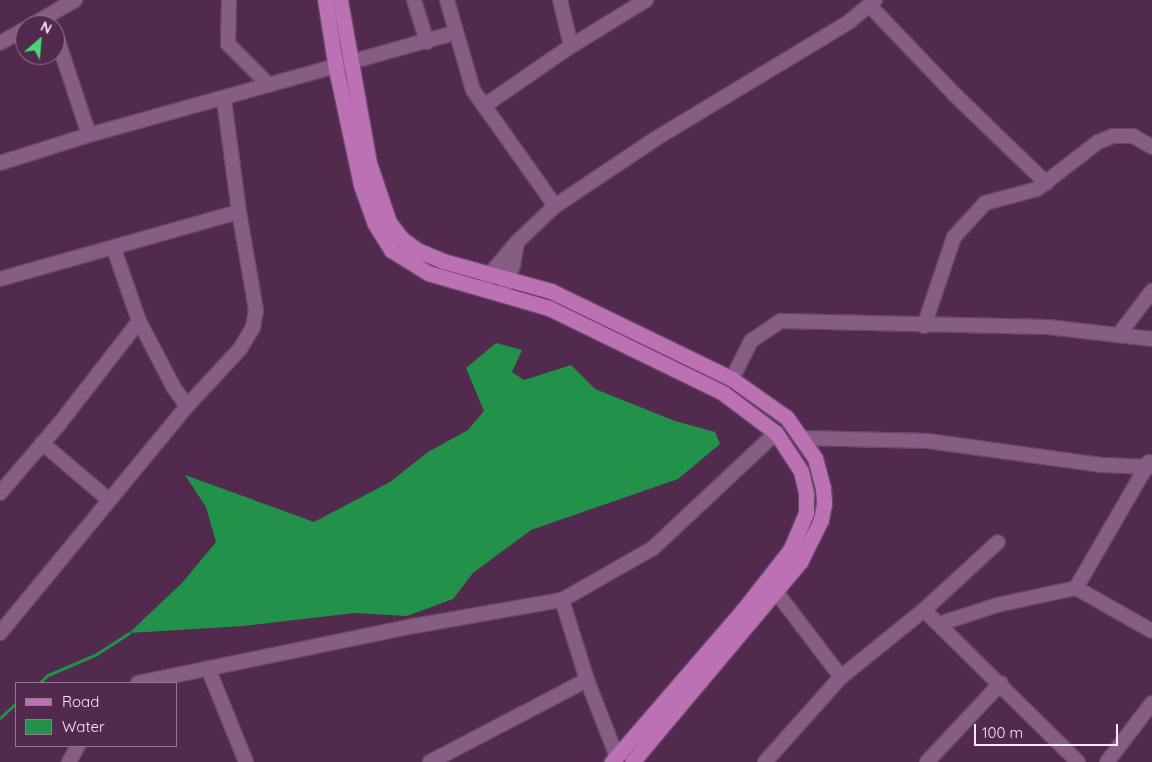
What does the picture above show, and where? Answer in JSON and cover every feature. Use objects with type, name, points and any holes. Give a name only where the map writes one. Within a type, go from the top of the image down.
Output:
[{"type":"main road","points":[[325,0],[336,69],[364,194],[378,231],[391,250],[416,267],[549,308],[723,393],[776,433],[801,471],[806,493],[806,513],[791,549],[748,616],[632,762]]},
{"type":"main road","points":[[340,0],[369,163],[388,222],[401,238],[417,250],[490,274],[535,286],[601,313],[732,379],[772,405],[804,438],[815,458],[823,488],[821,520],[800,562],[777,593],[748,616],[614,759]]},
{"type":"street","points":[[57,15],[74,0]]},
{"type":"street","points":[[229,0],[228,44],[270,85]]},
{"type":"street","points":[[414,0],[426,42]]},
{"type":"street","points":[[447,0],[466,73],[484,106],[555,206]]},
{"type":"street","points":[[560,0],[571,46]]},
{"type":"street","points":[[484,106],[571,46],[646,0]]},
{"type":"street","points":[[484,289],[490,274],[517,242],[555,206],[655,139],[872,3],[955,95],[1046,183]]},
{"type":"street","points":[[0,163],[89,135],[224,100],[270,85],[336,69],[455,33]]},
{"type":"street","points":[[0,43],[15,35]]},
{"type":"street","points":[[65,62],[89,135]]},
{"type":"street","points":[[0,633],[187,406],[240,349],[255,320],[252,279],[239,212],[224,100]]},
{"type":"street","points":[[924,326],[947,254],[962,227],[985,204],[1037,190],[1098,142],[1113,136],[1133,136],[1152,147]]},
{"type":"street","points":[[0,279],[114,249],[239,212]]},
{"type":"street","points":[[502,294],[517,242]]},
{"type":"street","points":[[114,249],[139,321],[174,388],[187,406]]},
{"type":"street","points":[[1120,333],[1152,290]]},
{"type":"street","points":[[0,493],[139,321]]},
{"type":"street","points":[[732,379],[751,342],[781,321],[924,326],[1040,327],[1120,333],[1152,339]]},
{"type":"street","points":[[143,682],[562,600],[653,548],[776,433]]},
{"type":"street","points":[[815,458],[829,437]]},
{"type":"street","points":[[804,438],[829,437],[953,443],[1102,465],[1150,464]]},
{"type":"street","points":[[42,442],[109,500]]},
{"type":"street","points":[[1076,588],[1150,464]]},
{"type":"street","points":[[765,762],[841,677],[924,610],[998,542]]},
{"type":"street","points":[[939,624],[997,605],[1076,588],[1152,631]]},
{"type":"street","points":[[777,593],[841,677]]},
{"type":"street","points":[[562,600],[614,759]]},
{"type":"street","points":[[924,610],[1001,683],[1078,762]]},
{"type":"street","points":[[208,668],[246,762]]},
{"type":"street","points":[[430,762],[587,680]]},
{"type":"street","points":[[927,762],[1001,683]]},
{"type":"street","points":[[1107,762],[1152,703]]},
{"type":"street","points":[[69,762],[77,747]]},
{"type":"water","points":[[496,343],[522,350],[512,372],[524,380],[571,365],[595,389],[675,421],[715,432],[720,444],[678,479],[531,530],[473,573],[453,599],[407,616],[355,613],[243,626],[129,633],[182,583],[216,542],[206,507],[185,475],[314,522],[390,482],[428,452],[468,430],[484,411],[466,368]]},
{"type":"waterway","points":[[40,682],[48,675],[95,655],[129,633]]},
{"type":"waterway","points":[[0,718],[15,704]]}]
